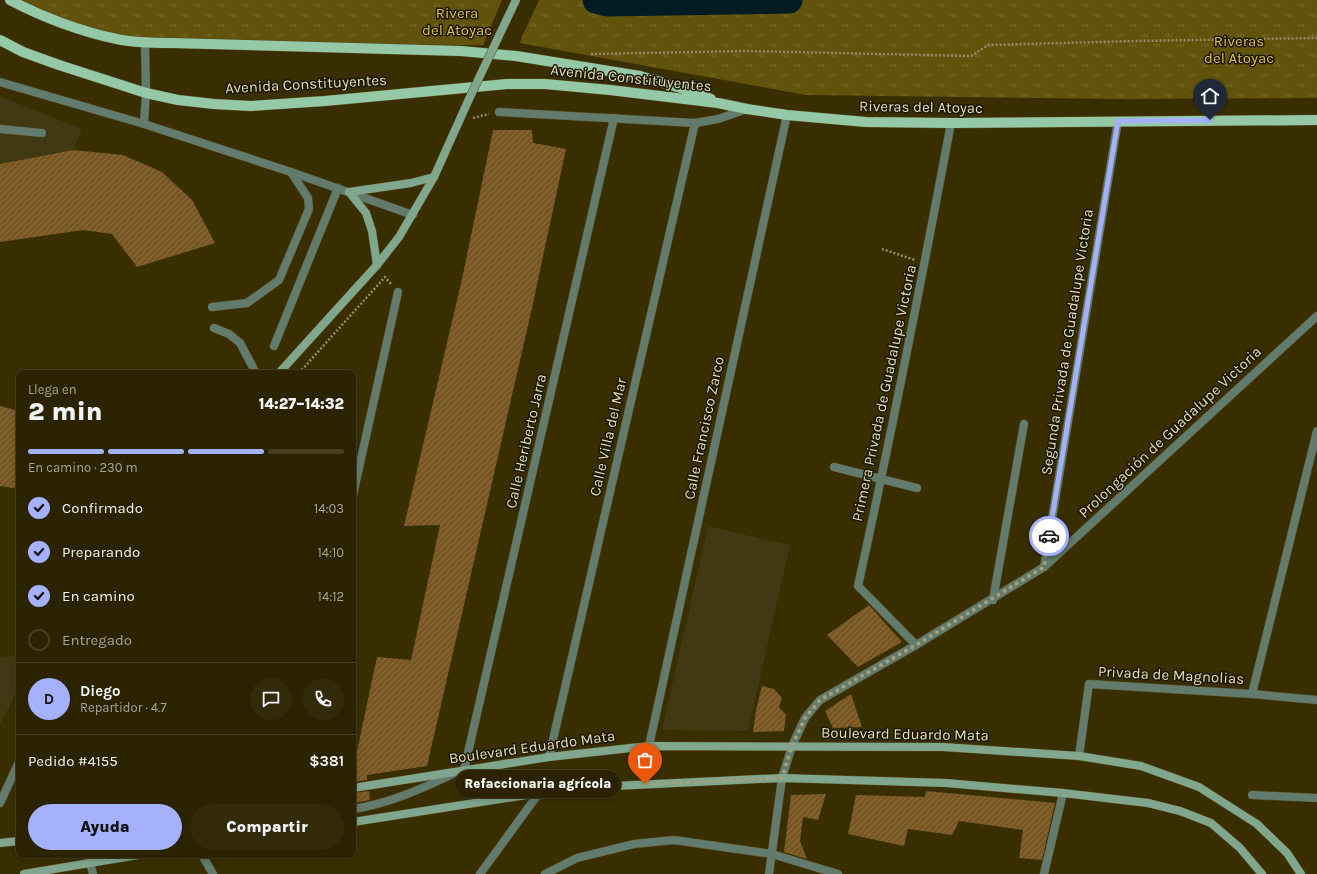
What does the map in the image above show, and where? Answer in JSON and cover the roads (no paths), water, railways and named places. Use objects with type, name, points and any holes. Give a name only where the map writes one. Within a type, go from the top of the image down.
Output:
[{"type":"main road","name":"Avenida Constituyentes","points":[[10,0],[56,20],[94,34],[118,39],[145,42],[461,51],[516,56],[640,76],[691,90],[718,103]]},
{"type":"main road","points":[[282,370],[377,265],[399,237],[434,177],[458,122],[516,0]]},
{"type":"main road","name":"Avenida Constituyentes","points":[[0,40],[23,52],[146,93],[178,100],[200,102],[251,106],[324,101],[507,84],[545,84],[718,103]]},
{"type":"main road","name":"Riveras del Atoyac","points":[[718,103],[748,110],[866,122],[951,123],[1317,120]]},
{"type":"main road","points":[[377,265],[372,231],[366,213],[350,192],[411,183],[434,177]]},
{"type":"main road","name":"Boulevard Eduardo Mata","points":[[356,788],[548,757],[649,746],[943,747],[1079,756],[1141,766],[1199,787],[1257,824],[1287,853],[1301,874]]},
{"type":"main road","points":[[356,822],[538,793],[614,786],[782,778],[946,783],[1063,793],[1148,803],[1180,811],[1211,823],[1240,848],[1262,874]]},
{"type":"main road","points":[[0,843],[16,841]]},
{"type":"main road","points":[[24,874],[117,858]]},
{"type":"street","points":[[144,124],[146,93],[145,42]]},
{"type":"street","points":[[0,82],[144,124],[413,214]]},
{"type":"street","points":[[498,112],[695,123],[718,119],[748,110]]},
{"type":"street","name":"Calle Francisco Zarco","points":[[649,746],[787,115]]},
{"type":"street","name":"Calle Heriberto Jarra","points":[[461,771],[614,118]]},
{"type":"street","name":"Segunda Privada de Guadalupe Victoria","points":[[1044,567],[1118,121]]},
{"type":"street","name":"Calle Villa del Mar","points":[[548,757],[695,123]]},
{"type":"street","name":"Primera Privada de Guadalupe Victoria","points":[[916,645],[858,586],[882,479],[925,264],[951,123]]},
{"type":"street","points":[[0,129],[42,133]]},
{"type":"street","points":[[212,307],[247,303],[279,280],[309,209],[308,198],[291,172]]},
{"type":"street","points":[[274,346],[338,188]]},
{"type":"street","points":[[356,481],[398,292]]},
{"type":"street","name":"Prolongación de Guadalupe Victoria","points":[[769,874],[782,778],[792,746],[805,718],[820,700],[993,600],[1044,567],[1317,316]]},
{"type":"street","points":[[214,328],[229,334],[240,343],[254,370]]},
{"type":"street","points":[[993,600],[1024,424]]},
{"type":"street","points":[[1317,431],[1252,694],[1317,700]]},
{"type":"street","points":[[834,466],[917,488]]},
{"type":"street","name":"Privada de Magnolias","points":[[1079,756],[1089,684],[1252,694]]},
{"type":"street","points":[[0,803],[16,768]]},
{"type":"street","points":[[356,809],[373,806],[425,787],[461,771]]},
{"type":"street","points":[[480,874],[538,793]]},
{"type":"street","points":[[1044,874],[1063,793]]},
{"type":"street","points":[[1252,795],[1317,798]]},
{"type":"street","points":[[545,874],[577,858],[634,844],[674,840],[772,854],[838,874]]},
{"type":"street","points":[[204,858],[213,874]]},
{"type":"street","points":[[90,862],[93,874]]},
{"type":"waterway","points":[[596,0],[607,3],[789,0]]},
{"type":"place","name":"Refaccionaria agrícola","points":[[645,784]]},
{"type":"park label","name":"Rivera del Atoyac","points":[[457,22]]}]
